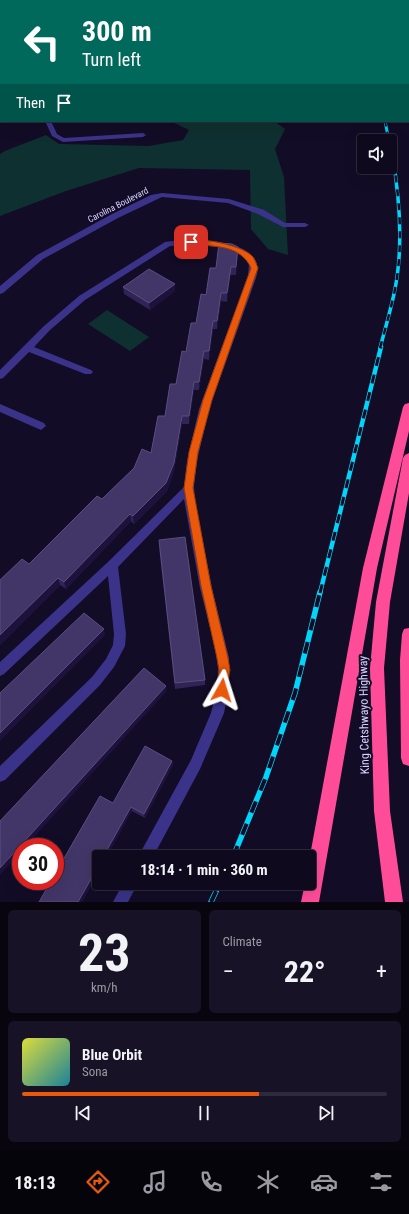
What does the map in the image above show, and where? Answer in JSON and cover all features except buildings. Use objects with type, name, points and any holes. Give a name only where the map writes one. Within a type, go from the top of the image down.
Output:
[{"type":"highway","points":[[316,863],[370,568],[409,407]]},
{"type":"highway","name":"King Cetshwayo Highway","points":[[394,902],[382,811],[377,668],[383,602],[409,458]]},
{"type":"highway","points":[[409,634],[407,660],[409,758]]},
{"type":"highway","points":[[310,902],[312,890]]},
{"type":"highway","points":[[316,890],[316,902]]},
{"type":"street","points":[[48,122],[54,135],[63,140],[143,135]]},
{"type":"street","name":"Carolina Boulevard","points":[[0,291],[26,267],[40,258],[115,216],[160,195],[229,201],[257,210],[283,226],[305,225]]},
{"type":"street","points":[[0,376],[47,328],[82,298],[168,244],[177,242],[191,242],[227,246],[249,257],[254,268],[208,400],[193,452],[189,488],[206,586],[223,658],[224,670],[222,690],[219,706],[198,762],[149,850]]},
{"type":"street","points":[[27,348],[88,372]]},
{"type":"street","points":[[0,408],[41,426]]},
{"type":"street","points":[[0,670],[112,565],[189,488]]},
{"type":"street","points":[[0,775],[96,681],[110,663],[118,646],[120,634],[112,565]]},
{"type":"street","points":[[120,902],[127,890]]},
{"type":"green space","points":[[172,122],[275,122],[285,129],[275,149],[284,177],[288,255],[268,249],[251,229],[250,170],[139,168],[66,191],[0,216],[0,154],[5,151],[46,135],[59,144],[149,146],[183,140],[189,130]]},
{"type":"green space","points":[[107,310],[149,337],[130,351],[88,324]]},
{"type":"railway","points":[[385,122],[388,134]]},
{"type":"railway","points":[[380,348],[394,294],[399,259],[400,224],[395,174]]},
{"type":"railway","points":[[320,593],[381,347]]},
{"type":"railway","points":[[236,850],[266,777],[295,693],[320,592]]},
{"type":"railway","points":[[211,902],[217,890]]},
{"type":"route","points":[[191,242],[227,246],[237,249],[249,257],[253,262],[254,268],[208,400],[193,452],[189,488],[206,586],[223,658],[224,670],[222,690]]}]
